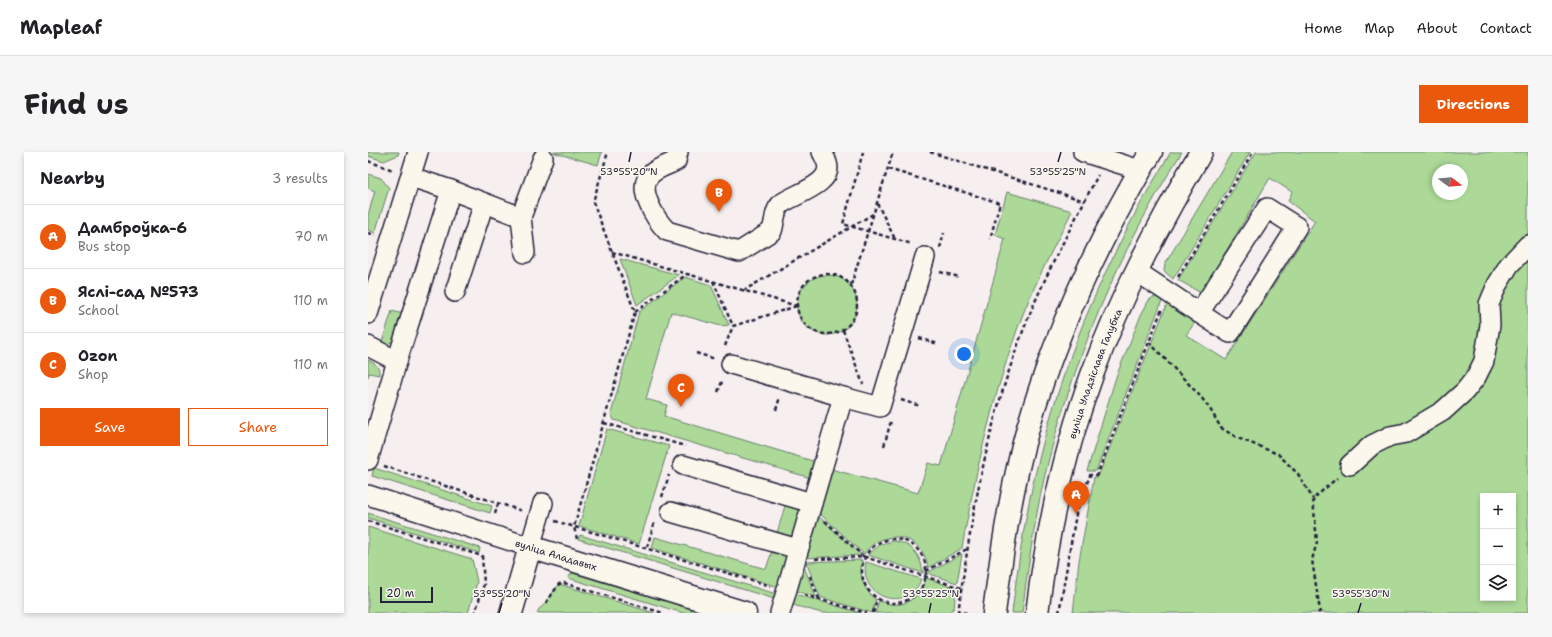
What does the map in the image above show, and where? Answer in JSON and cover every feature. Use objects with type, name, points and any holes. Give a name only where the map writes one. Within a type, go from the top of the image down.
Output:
[{"type":"main road","name":"вуліца Уладзіслава Галубка","points":[[1037,613],[1049,534],[1067,457],[1092,376],[1106,339],[1136,271],[1201,152]]},
{"type":"main road","points":[[994,613],[1008,518],[1017,473],[1045,373],[1080,285],[1110,224],[1145,161]]},
{"type":"main road","points":[[511,613],[530,547]]},
{"type":"main road","name":"вуліца Аладавых","points":[[530,547],[745,613]]},
{"type":"street","points":[[368,314],[404,174],[418,152]]},
{"type":"street","points":[[678,152],[676,161],[650,174],[644,188],[645,196],[662,226],[667,231],[739,252],[772,231],[776,212],[781,205],[823,180],[828,172],[828,164],[822,152]]},
{"type":"street","points":[[1083,152],[1106,159],[1145,161]]},
{"type":"street","points":[[525,253],[521,217],[543,158]]},
{"type":"street","points":[[404,174],[521,217]]},
{"type":"street","points":[[375,463],[397,362],[451,190]]},
{"type":"street","points":[[455,292],[484,203]]},
{"type":"street","points":[[1136,271],[1199,313],[1230,333],[1298,227],[1267,208],[1199,313]]},
{"type":"street","points":[[1350,465],[1372,445],[1390,436],[1406,433],[1443,412],[1465,391],[1476,377],[1484,361],[1490,325],[1489,304],[1497,285],[1509,265],[1528,245]]},
{"type":"street","points":[[725,362],[880,407],[930,257]]},
{"type":"street","points":[[368,346],[397,362]]},
{"type":"street","points":[[780,613],[787,590],[805,555],[843,397]]},
{"type":"street","points":[[683,465],[817,510]]},
{"type":"street","name":"вуліца Аладавых","points":[[368,495],[530,547]]},
{"type":"street","points":[[530,547],[541,509]]},
{"type":"street","points":[[671,512],[805,555]]},
{"type":"path","points":[[577,539],[574,527],[635,312],[593,202],[608,152]]},
{"type":"path","points":[[863,152],[843,224],[896,239],[930,257],[958,277]]},
{"type":"path","points":[[850,286],[893,152]]},
{"type":"path","points":[[930,152],[1085,201]]},
{"type":"path","points":[[967,613],[957,612],[978,487],[1001,395],[1027,320],[1045,278],[1106,159]]},
{"type":"path","points":[[368,161],[404,174]]},
{"type":"path","points":[[888,169],[1000,202],[990,239]]},
{"type":"path","points":[[876,202],[896,239]]},
{"type":"path","points":[[743,291],[873,214]]},
{"type":"path","points":[[930,257],[944,233]]},
{"type":"path","points":[[612,252],[797,306]]},
{"type":"path","points":[[635,312],[687,274]]},
{"type":"path","points":[[822,275],[836,276],[844,279],[855,294],[857,303],[853,321],[843,330],[829,334],[821,334],[814,331],[804,323],[799,315],[797,306],[798,297],[802,288],[814,278],[822,275]]},
{"type":"path","points":[[713,281],[733,326],[718,392]]},
{"type":"path","points":[[733,326],[797,306]]},
{"type":"path","points":[[843,330],[870,404]]},
{"type":"path","points":[[918,337],[938,344]]},
{"type":"path","points":[[1149,342],[1201,397],[1221,428],[1238,438],[1278,454],[1298,474],[1313,499],[1317,542],[1312,560],[1320,611],[1318,613]]},
{"type":"path","points":[[696,352],[725,362]]},
{"type":"path","points":[[776,410],[781,393]]},
{"type":"path","points":[[900,400],[920,406]]},
{"type":"path","points":[[884,446],[891,419]]},
{"type":"path","points":[[604,423],[692,448]]},
{"type":"path","points":[[375,463],[498,504],[541,509],[574,527],[647,547],[867,613]]},
{"type":"path","points":[[1313,499],[1350,465]]},
{"type":"path","points":[[1059,613],[1076,514],[1090,475]]},
{"type":"path","points":[[495,514],[498,504]]},
{"type":"path","points":[[817,510],[865,557]]},
{"type":"path","points":[[368,522],[482,556]]},
{"type":"path","points":[[890,539],[901,539],[911,543],[919,551],[924,560],[926,571],[926,576],[922,586],[916,594],[908,600],[898,603],[877,599],[871,593],[864,581],[862,566],[865,557],[871,548],[880,542],[890,539]]},
{"type":"path","points":[[926,571],[967,549]]},
{"type":"path","points":[[475,613],[484,584],[482,556],[484,551]]},
{"type":"path","points":[[805,555],[865,557],[961,588]]},
{"type":"path","points":[[808,573],[819,599]]},
{"type":"path","points":[[546,603],[559,584],[564,582],[663,613]]},
{"type":"path","points":[[873,613],[877,599]]},
{"type":"green space","points":[[368,152],[399,152],[398,155],[384,161],[368,156]]},
{"type":"green space","points":[[552,152],[602,152],[598,165]]},
{"type":"green space","points":[[1171,152],[1182,152],[1159,190],[1118,269],[1083,351],[1068,393],[1055,436],[1040,496],[1022,613],[1012,613],[1022,540],[1029,503],[1048,425],[1061,384],[1091,304],[1109,265],[1128,227]]},
{"type":"green space","points":[[1232,152],[1250,152],[1173,279],[1164,271],[1165,264]]},
{"type":"green space","points":[[1256,152],[1528,152],[1528,613],[1073,613],[1079,561],[1094,477],[1098,477],[1167,304],[1196,321],[1186,335],[1226,360],[1315,221],[1288,201],[1292,192],[1270,178],[1201,293],[1178,280]]},
{"type":"green space","points":[[368,174],[381,178],[389,188],[375,233],[368,230],[368,215],[375,191],[368,188]]},
{"type":"green space","points":[[1007,192],[1072,211],[1034,288],[1023,314],[1003,372],[973,489],[962,548],[928,568],[925,556],[919,548],[911,541],[902,538],[892,537],[881,540],[872,545],[864,554],[818,512],[831,469],[918,493],[928,463],[941,466],[1005,239],[995,235]]},
{"type":"green space","points":[[620,259],[679,275],[637,305]]},
{"type":"green space","points":[[827,275],[843,280],[848,284],[852,289],[857,305],[852,321],[848,326],[843,330],[827,335],[811,330],[806,326],[802,321],[797,305],[802,289],[806,284],[811,280]]},
{"type":"green space","points":[[685,277],[711,285],[729,325],[721,326],[671,312],[646,399],[667,405],[664,416],[816,462],[811,478],[614,420],[611,414],[639,312]]},
{"type":"green space","points":[[1154,297],[1163,298],[1096,471],[1087,471],[1116,377],[1141,315],[1149,300]]},
{"type":"green space","points":[[392,311],[403,314],[393,341],[388,344],[381,345]]},
{"type":"green space","points":[[368,360],[373,362],[379,370],[379,375],[369,373],[368,377]]},
{"type":"green space","points":[[607,429],[669,446],[639,544],[579,526]]},
{"type":"green space","points":[[374,468],[492,506],[490,513],[372,476]]},
{"type":"green space","points":[[787,499],[806,505],[797,539],[777,533]]},
{"type":"green space","points":[[368,513],[480,548],[479,553],[368,518]]},
{"type":"green space","points":[[817,515],[862,555],[805,558]]},
{"type":"green space","points":[[368,527],[472,559],[477,582],[468,613],[368,613]]},
{"type":"green space","points":[[580,535],[783,596],[781,601],[578,539]]},
{"type":"green space","points":[[655,537],[766,569],[773,548],[793,553],[782,588],[652,548]]},
{"type":"green space","points":[[894,541],[905,544],[914,551],[920,561],[923,573],[868,555],[881,544]]},
{"type":"green space","points":[[962,554],[957,583],[927,573]]},
{"type":"green space","points":[[862,560],[861,571],[863,582],[865,587],[876,600],[872,613],[820,597],[806,562]]},
{"type":"green space","points":[[866,562],[921,579],[915,590],[907,596],[897,599],[886,598],[877,593],[870,585],[866,575]]},
{"type":"green space","points":[[803,564],[816,597],[796,591]]},
{"type":"green space","points":[[572,573],[705,613],[683,613],[568,578]]},
{"type":"green space","points":[[926,578],[956,588],[954,608],[948,613],[875,613],[879,601],[887,604],[902,604],[914,598],[919,593]]},
{"type":"green space","points":[[559,584],[654,613],[537,613]]},
{"type":"green space","points":[[795,594],[861,613],[822,613],[793,605]]},
{"type":"place","name":"Яслі-сад №573","points":[[719,212]]},
{"type":"place","name":"Ozon","points":[[681,407]]},
{"type":"place","name":"Дамброўка-6","points":[[1076,514]]}]
